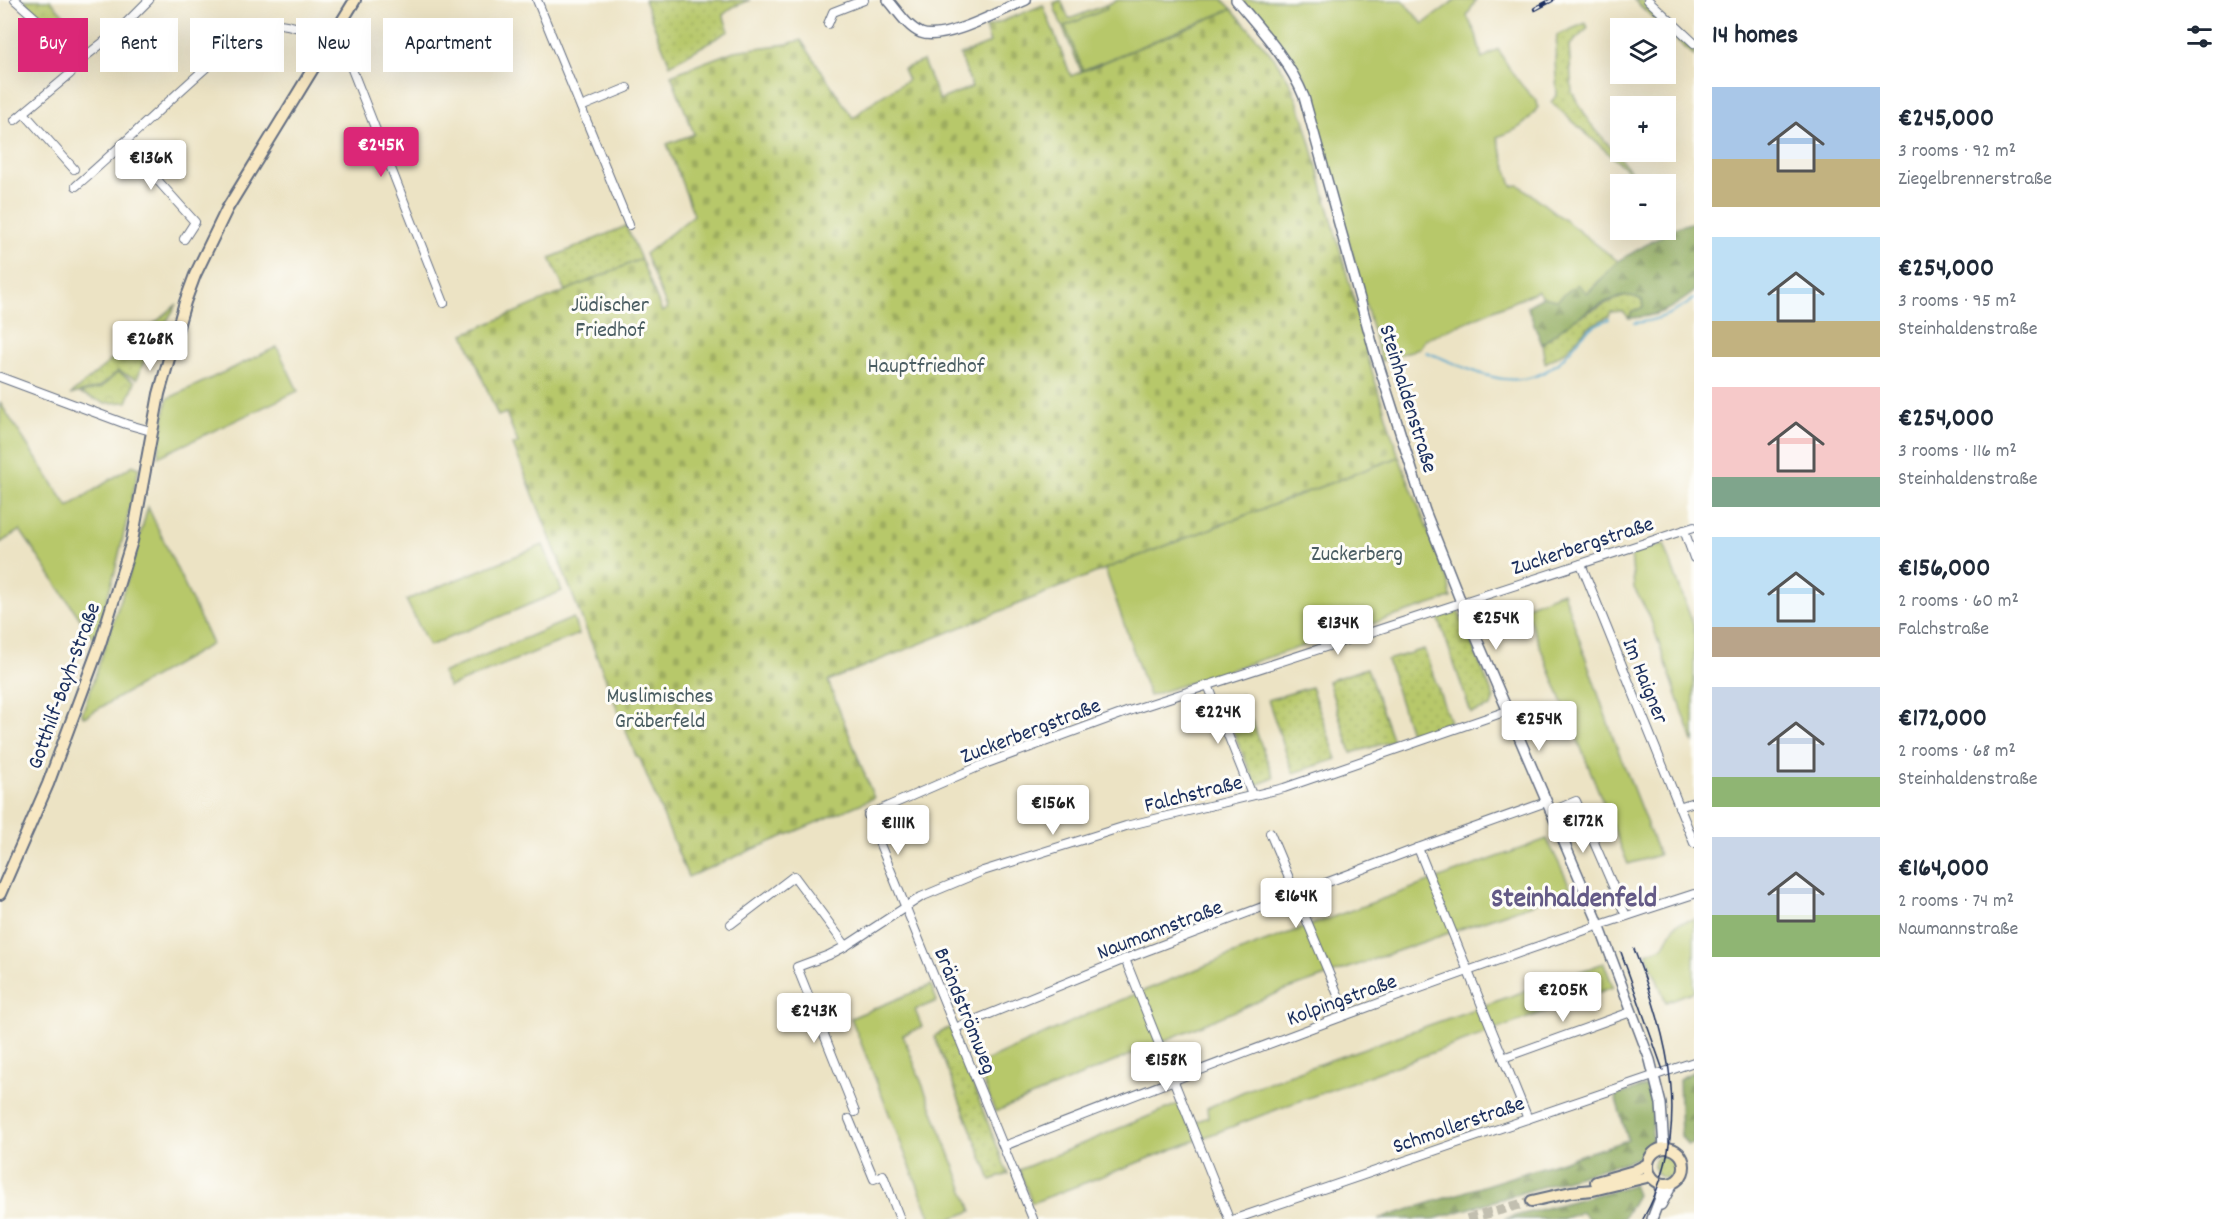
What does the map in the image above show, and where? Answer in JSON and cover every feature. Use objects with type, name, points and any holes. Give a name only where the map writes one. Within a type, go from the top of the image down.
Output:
[{"type":"main road","name":"Gotthilf-Bayh-Straße","points":[[344,18],[355,0]]},
{"type":"main road","name":"Gotthilf-Bayh-Straße","points":[[0,894],[27,837],[100,644],[128,553],[159,394],[184,302],[206,250],[227,209],[310,72]]},
{"type":"main road","points":[[1664,1148],[1671,1149],[1680,1155],[1689,1167],[1678,1180],[1673,1183],[1661,1183],[1651,1176],[1648,1164],[1651,1156],[1657,1151],[1664,1148]]},
{"type":"main road","points":[[1680,1155],[1694,1154]]},
{"type":"main road","points":[[1532,1201],[1570,1192],[1634,1171],[1648,1164]]},
{"type":"main road","points":[[1570,1192],[1593,1190],[1651,1176]]},
{"type":"street","points":[[15,0],[35,18]]},
{"type":"street","points":[[88,54],[119,30],[149,0]]},
{"type":"street","points":[[537,0],[629,225]]},
{"type":"street","points":[[828,24],[833,12],[864,0]]},
{"type":"street","points":[[888,0],[910,26],[933,36],[949,32],[1026,0]]},
{"type":"street","name":"Steinhaldenstraße","points":[[1236,0],[1291,68],[1304,97],[1374,350],[1425,511],[1461,602],[1599,926],[1655,1075],[1661,1104],[1664,1148]]},
{"type":"street","points":[[1648,0],[1694,43]]},
{"type":"street","points":[[76,186],[125,144],[200,73],[253,29],[264,24],[285,24],[296,28]]},
{"type":"street","points":[[15,120],[72,72]]},
{"type":"street","points":[[353,72],[444,303]]},
{"type":"street","points":[[581,107],[627,88]]},
{"type":"street","points":[[24,113],[74,169]]},
{"type":"street","points":[[125,144],[195,222],[184,239]]},
{"type":"street","points":[[0,377],[126,424],[151,431]]},
{"type":"street","name":"Zuckerbergstraße","points":[[868,814],[987,763],[1132,710],[1694,527]]},
{"type":"street","points":[[1684,530],[1694,558]]},
{"type":"street","name":"Im Haigner","points":[[1581,564],[1694,843]]},
{"type":"street","points":[[1208,685],[1252,795]]},
{"type":"street","name":"Falchstraße","points":[[900,1219],[884,1176],[874,1179],[797,967],[846,946],[921,897],[983,871],[1126,826],[1284,789],[1507,711]]},
{"type":"street","points":[[1550,812],[1576,801],[1626,916]]},
{"type":"street","name":"Naumannstraße","points":[[955,1029],[1125,959],[1546,802]]},
{"type":"street","points":[[1679,807],[1694,802]]},
{"type":"street","name":"Brändströmweg","points":[[868,814],[1033,1219]]},
{"type":"street","points":[[1270,833],[1346,1014]]},
{"type":"street","points":[[1418,848],[1528,1119]]},
{"type":"street","points":[[731,924],[794,876],[846,946]]},
{"type":"street","name":"Kolpingstraße","points":[[1004,1146],[1346,1014],[1694,894]]},
{"type":"street","points":[[1125,959],[1229,1219]]},
{"type":"street","points":[[1503,1058],[1631,1012]]},
{"type":"street","name":"Schmollerstraße","points":[[1235,1219],[1694,1062]]},
{"type":"street","points":[[1653,1216],[1660,1198],[1661,1183]]},
{"type":"street","points":[[1653,1216],[1673,1183]]},
{"type":"green space","points":[[23,0],[50,0],[67,18],[43,18]]},
{"type":"green space","points":[[644,0],[750,0],[733,7],[723,15],[729,31],[670,65]]},
{"type":"green space","points":[[1061,0],[1069,19],[1106,5],[1107,9],[1065,26],[1083,70],[1081,71],[1055,9],[1054,3]]},
{"type":"green space","points":[[1118,0],[1223,0],[1232,9],[1083,70],[1065,26],[1107,9],[1106,5]]},
{"type":"green space","points":[[1241,0],[1402,0],[1423,24],[1455,0],[1476,0],[1467,16],[1476,34],[1482,59],[1498,49],[1515,77],[1537,101],[1538,107],[1525,123],[1497,137],[1512,186],[1519,185],[1618,261],[1587,293],[1577,284],[1557,300],[1543,297],[1538,291],[1424,340],[1420,348],[1381,361],[1304,76]]},
{"type":"green space","points":[[1634,0],[1642,0],[1661,18],[1653,18]]},
{"type":"green space","name":"Hauptfriedhof","points":[[1043,5],[1071,76],[1232,9],[1275,59],[1291,84],[1304,119],[1364,336],[1366,352],[1399,457],[1105,569],[828,681],[874,798],[688,877],[640,759],[636,756],[513,445],[518,443],[506,413],[498,416],[464,334],[641,259],[662,312],[667,308],[645,254],[694,215],[667,144],[694,134],[671,75],[734,51],[801,40],[853,118],[872,102],[908,80],[903,69],[923,61],[939,100],[972,87],[960,55],[990,43],[985,28]]},
{"type":"green space","points":[[1586,23],[1588,28],[1569,46],[1572,92],[1590,123],[1610,146],[1610,155],[1551,102],[1557,95],[1555,60],[1557,35]]},
{"type":"green space","points":[[1676,33],[1694,50],[1694,56],[1676,39]]},
{"type":"green space","points":[[1618,162],[1623,162],[1632,174]]},
{"type":"green space","points":[[1694,222],[1694,292],[1664,311],[1648,316],[1629,318],[1632,312],[1643,307],[1642,300],[1635,297],[1618,298],[1606,302],[1582,314],[1542,344],[1527,306],[1543,297],[1557,300],[1577,283],[1588,293],[1618,261],[1654,240],[1676,240],[1677,227]]},
{"type":"green space","points":[[626,226],[641,259],[565,291],[550,258]]},
{"type":"green space","points":[[1630,295],[1642,300],[1643,308],[1632,312],[1629,318],[1623,311],[1611,312],[1609,316],[1588,327],[1565,352],[1545,363],[1542,344],[1572,320],[1611,301]]},
{"type":"green space","points":[[177,304],[146,356],[137,379],[118,371],[100,387],[70,395]]},
{"type":"green space","points":[[277,347],[298,391],[158,457],[167,399]]},
{"type":"green space","points":[[118,372],[135,382],[127,402],[105,403],[79,393],[101,388]]},
{"type":"green space","points":[[0,403],[68,507],[133,465],[139,468],[115,571],[95,641],[20,530],[0,543]]},
{"type":"green space","name":"Zuckerberg","points":[[1399,457],[1449,584],[1451,598],[1149,696],[1105,569]]},
{"type":"green space","points":[[148,507],[212,644],[84,717],[82,714],[129,575]]},
{"type":"green space","points":[[1664,544],[1694,627],[1694,744],[1649,615],[1634,588],[1631,553]]},
{"type":"green space","points":[[543,545],[562,591],[429,646],[406,600]]},
{"type":"green space","points":[[1563,592],[1613,737],[1659,855],[1628,864],[1524,607]]},
{"type":"green space","points":[[1457,608],[1494,698],[1491,707],[1471,713],[1437,614]]},
{"type":"green space","points":[[573,618],[579,634],[449,687],[442,673]]},
{"type":"green space","points":[[1424,649],[1450,722],[1411,736],[1387,660]]},
{"type":"green space","points":[[1367,668],[1393,741],[1351,753],[1328,681]]},
{"type":"green space","points":[[1311,687],[1337,759],[1293,773],[1268,700]]},
{"type":"green space","points":[[1242,695],[1274,778],[1256,785],[1222,705]]},
{"type":"green space","points":[[1547,839],[1572,890],[1280,992],[995,1112],[977,1065],[1104,1007],[1256,945]]},
{"type":"green space","points":[[1694,919],[1694,991],[1666,1002],[1646,953],[1663,947],[1676,924]]},
{"type":"green space","points":[[1604,963],[1613,987],[1286,1106],[1032,1203],[1019,1170],[1178,1104],[1188,1125],[1208,1117],[1207,1108],[1249,1089]]},
{"type":"green space","points":[[931,985],[937,1001],[915,1010],[922,1027],[903,1035],[972,1211],[950,1219],[931,1219],[851,1018]]},
{"type":"green space","points":[[950,1027],[1008,1174],[991,1180],[934,1036]]},
{"type":"green space","points":[[1694,1071],[1694,1144],[1687,1145],[1681,1136],[1679,1079]]},
{"type":"green space","points":[[1646,1086],[1653,1104],[1652,1141],[1638,1158],[1434,1219],[1379,1219],[1628,1140],[1615,1096]]},
{"type":"green space","points":[[1661,1154],[1671,1154],[1678,1161],[1678,1171],[1671,1178],[1661,1178],[1654,1171],[1654,1161]]},
{"type":"green space","points":[[1633,1185],[1637,1195],[1623,1219],[1589,1219],[1581,1212],[1563,1219],[1504,1219]]},
{"type":"waterway","points":[[1634,323],[1666,316],[1694,299]]},
{"type":"waterway","points":[[1426,352],[1493,377],[1510,380],[1527,378],[1544,372],[1560,361],[1588,330],[1609,319]]},
{"type":"tunnel","points":[[1467,1219],[1532,1201]]},
{"type":"tram line","points":[[1634,949],[1657,1017],[1666,1051],[1671,1084],[1672,1118],[1668,1152],[1659,1185],[1643,1219]]},
{"type":"tram line","points":[[1621,952],[1663,1070]]},
{"type":"railway","points":[[1535,9],[1552,0]]},
{"type":"district","name":"Steinhaldenfeld","points":[[1574,896]]},
{"type":"park label","name":"Jüdischer Friedhof","points":[[610,316]]},
{"type":"park label","name":"Muslimisches Gräberfeld","points":[[660,706]]}]
